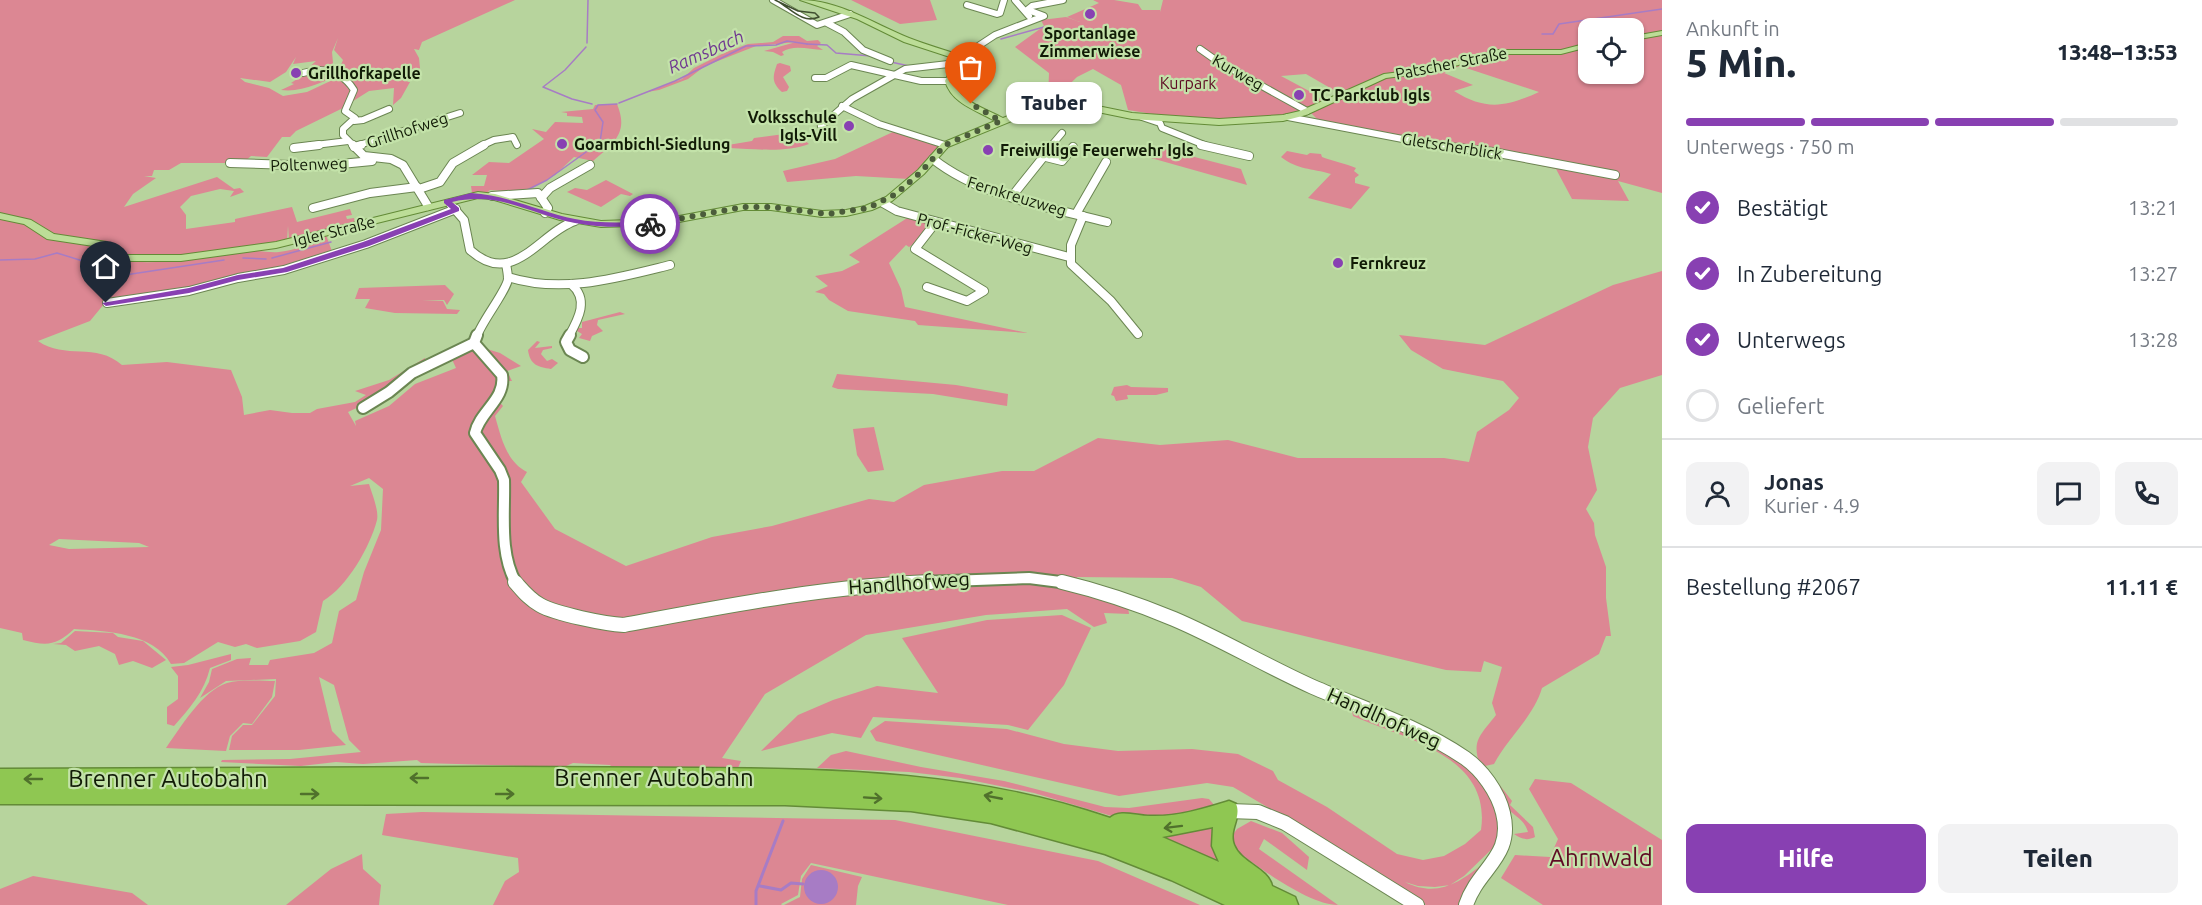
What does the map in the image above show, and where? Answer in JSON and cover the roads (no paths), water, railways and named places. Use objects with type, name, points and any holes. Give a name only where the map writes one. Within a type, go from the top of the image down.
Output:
[{"type":"highway","name":"Brenner Autobahn","points":[[0,779],[789,787],[815,796],[924,802],[993,813],[1112,846],[1199,881],[1249,905]]},
{"type":"highway","name":"Brenner Autobahn","points":[[0,794],[789,787],[828,779],[924,786],[988,796],[1050,810],[1149,842],[1288,905]]},
{"type":"highway","points":[[1050,810],[1154,828],[1187,825],[1229,811]]},
{"type":"highway","points":[[1229,811],[1221,832],[1221,842],[1225,853],[1248,875],[1288,905]]},
{"type":"highway","points":[[1199,881],[1233,905]]},
{"type":"main road","points":[[803,0],[850,14],[958,61],[949,81],[952,91],[961,99],[1001,121]]},
{"type":"main road","points":[[1644,36],[1662,33]]},
{"type":"main road","name":"Patscher Straße","points":[[1001,121],[1050,104],[1090,107],[1142,117],[1223,122],[1288,117],[1307,111],[1388,75],[1438,69],[1498,52],[1561,52],[1578,48]]},
{"type":"main road","name":"Igler Straße","points":[[0,216],[27,222],[47,236],[103,244],[117,255],[138,259],[198,256],[263,247],[350,228],[475,195],[492,196],[545,213],[559,222],[575,221],[615,225],[647,224],[749,207],[833,214],[863,210],[883,203],[915,178],[945,145],[1001,121]]},
{"type":"street","points":[[773,0],[818,25],[850,14]]},
{"type":"street","points":[[967,5],[997,14],[1000,13],[1004,0]]},
{"type":"street","points":[[1015,0],[1026,10],[1030,21]]},
{"type":"street","points":[[1026,10],[1032,6],[1063,0]]},
{"type":"street","points":[[821,126],[842,106],[895,75],[910,68],[958,61],[991,37],[1044,16],[1026,10]]},
{"type":"street","points":[[827,23],[844,33],[863,50],[890,61]]},
{"type":"street","name":"Kurweg","points":[[1200,49],[1217,61],[1307,111]]},
{"type":"street","points":[[814,78],[826,78],[851,66],[921,81],[949,81]]},
{"type":"street","name":"Grillhofweg","points":[[303,73],[316,70],[332,71],[349,81],[354,90],[345,111],[355,117],[354,121],[342,131],[354,147],[368,158],[387,159],[403,165],[428,206]]},
{"type":"street","points":[[842,106],[879,124],[945,145]]},
{"type":"street","points":[[354,121],[363,120],[389,109]]},
{"type":"street","name":"Grillhofweg","points":[[354,147],[460,114]]},
{"type":"street","name":"Patscher Straße","points":[[1142,117],[1160,123],[1162,128],[1198,144],[1249,156]]},
{"type":"street","name":"Gletscherblick","points":[[1288,117],[1448,148],[1493,152],[1615,175]]},
{"type":"street","name":"Grillhofweg","points":[[294,148],[354,147],[436,127]]},
{"type":"street","points":[[1013,195],[1042,156],[1062,134]]},
{"type":"street","points":[[313,208],[370,193],[418,188],[440,182],[453,163],[475,149],[507,137],[513,138],[517,145]]},
{"type":"street","points":[[1042,156],[1062,161],[1073,147]]},
{"type":"street","name":"Poltenweg","points":[[230,162],[320,166],[387,159]]},
{"type":"street","name":"Fernkreuzweg","points":[[933,159],[942,168],[957,176],[1107,222]]},
{"type":"street","points":[[1106,162],[1079,215],[1069,257],[1072,267],[1111,301],[1138,334]]},
{"type":"street","points":[[541,198],[550,188],[590,165]]},
{"type":"street","points":[[492,196],[538,193],[548,208],[545,213]]},
{"type":"street","points":[[446,201],[468,224],[470,250],[484,260],[506,264],[522,260],[559,222]]},
{"type":"street","name":"Prof.-Ficker-Weg","points":[[883,203],[897,211],[1069,257]]},
{"type":"street","points":[[106,303],[189,291],[238,278],[284,270],[366,244],[456,209]]},
{"type":"street","points":[[927,287],[968,301],[984,291],[915,249],[936,222]]},
{"type":"street","points":[[363,408],[389,392],[412,372],[474,343],[482,322],[505,291],[508,277],[506,264]]},
{"type":"street","points":[[508,277],[529,283],[571,284],[670,265]]},
{"type":"street","points":[[571,284],[578,290],[582,310],[566,342],[567,347],[583,357]]},
{"type":"street","name":"Handlhofweg","points":[[474,343],[494,362],[503,379],[500,392],[478,420],[474,430],[475,436],[503,476],[507,566],[516,583],[539,605],[608,624],[624,625],[783,596],[877,584],[1029,579],[1064,582],[1098,592],[1174,619],[1311,686],[1426,734],[1467,759],[1480,771],[1496,794],[1503,811],[1506,831],[1501,852],[1471,890],[1466,905]]},
{"type":"street","points":[[1229,811],[1245,809],[1262,813],[1285,824],[1417,905]]},
{"type":"waterway","points":[[587,43],[588,0]]},
{"type":"waterway","points":[[1542,34],[1553,34],[1559,24],[1662,9]]},
{"type":"waterway","name":"Ramsbach","points":[[1001,39],[1044,27]]},
{"type":"waterway","name":"Ramsbach","points":[[619,103],[675,81],[746,46],[776,45],[787,41],[827,45],[836,53],[871,56]]},
{"type":"waterway","points":[[586,47],[565,70],[543,87],[572,99],[592,104]]},
{"type":"waterway","name":"Ramsbach","points":[[891,62],[909,66]]},
{"type":"waterway","name":"Ramsbach","points":[[527,190],[547,180],[600,142],[603,122],[595,110],[598,105],[617,104]]},
{"type":"waterway","name":"Ramsbach","points":[[272,258],[331,242]]},
{"type":"waterway","name":"Ramsbach","points":[[0,260],[35,259],[57,253],[86,262],[89,271],[125,275],[224,260]]},
{"type":"waterway","name":"Ramsbach","points":[[243,258],[266,259]]},
{"type":"waterway","points":[[756,905],[756,891],[783,821]]},
{"type":"waterway","points":[[760,886],[781,890],[791,883],[803,884]]},
{"type":"tram line","points":[[775,0],[798,11],[815,13],[819,17],[808,19],[779,2]]},
{"type":"place","name":"Sportanlage Zimmerwiese","points":[[1090,14]]},
{"type":"place","name":"Grillhofkapelle","points":[[296,73]]},
{"type":"place","name":"TC Parkclub Igls","points":[[1299,95]]},
{"type":"place","name":"Tauber","points":[[971,104]]},
{"type":"place","name":"Volksschule Igls-Vill","points":[[849,126]]},
{"type":"place","name":"Goarmbichl-Siedlung","points":[[562,144]]},
{"type":"place","name":"Freiwillige Feuerwehr Igls","points":[[988,150]]},
{"type":"place","name":"Fernkreuz","points":[[1338,263]]},
{"type":"park label","name":"Kurpark","points":[[1188,83]]},
{"type":"park label","name":"Ahrnwald","points":[[1601,858]]}]
